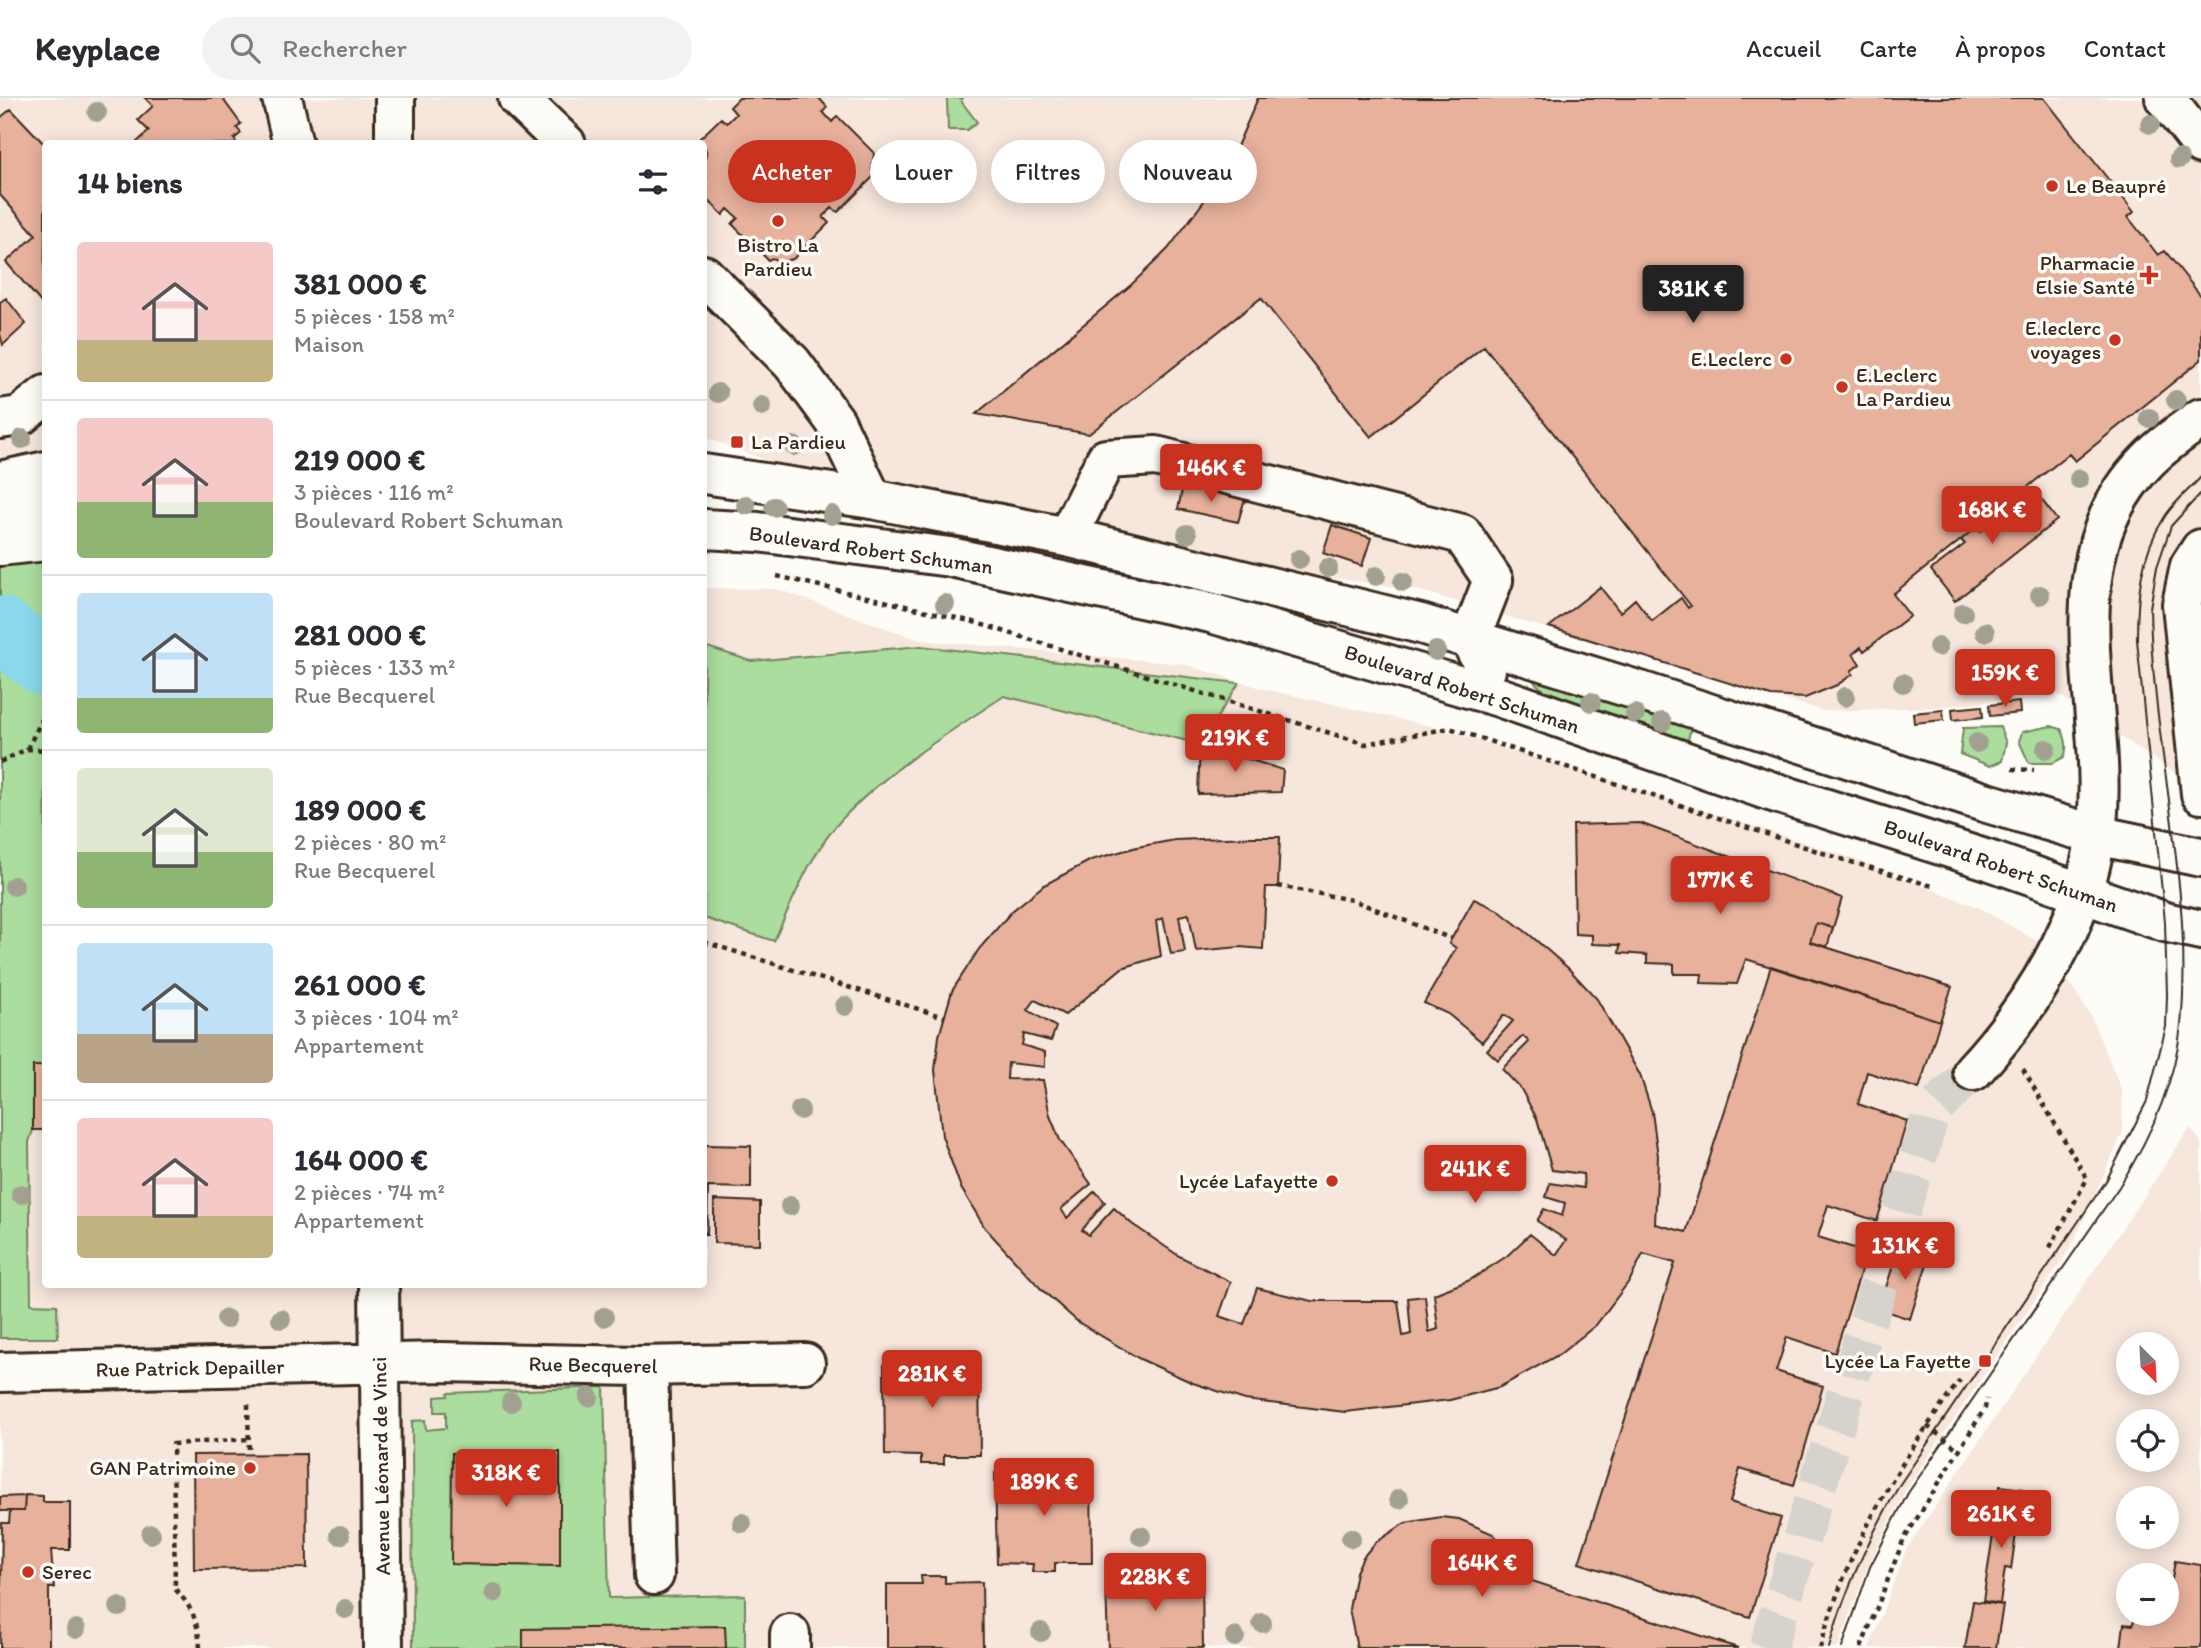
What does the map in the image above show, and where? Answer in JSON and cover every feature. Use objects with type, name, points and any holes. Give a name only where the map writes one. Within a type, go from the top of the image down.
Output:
[{"type":"main road","points":[[282,98],[292,140]]},
{"type":"main road","points":[[395,98],[395,140]]},
{"type":"main road","points":[[518,98],[562,140]]},
{"type":"main road","points":[[2165,98],[2201,144]]},
{"type":"main road","points":[[707,278],[792,363],[835,421],[872,499]]},
{"type":"main road","points":[[0,419],[20,416],[42,398]]},
{"type":"main road","points":[[1973,1071],[2007,1033],[2056,955],[2083,893],[2096,835],[2100,773],[2088,616],[2091,569],[2104,528],[2121,493],[2147,461],[2201,418]]},
{"type":"main road","points":[[1067,537],[1106,459],[1156,456],[1461,534],[1493,580],[1470,639],[1499,697]]},
{"type":"main road","points":[[0,481],[42,472]]},
{"type":"main road","name":"Boulevard Robert Schuman","points":[[707,474],[872,499],[1067,537],[1470,639],[2096,835],[2201,857]]},
{"type":"main road","points":[[0,515],[42,507]]},
{"type":"main road","name":"Boulevard Robert Schuman","points":[[707,529],[758,532],[950,557],[1211,613],[1499,697],[1770,791],[2183,926]]},
{"type":"main road","points":[[0,546],[42,541]]},
{"type":"main road","points":[[2201,549],[2190,566],[2182,604],[2201,794]]},
{"type":"main road","name":"Avenue Léonard de Vinci","points":[[379,1288],[383,1648]]},
{"type":"main road","name":"Rue Becquerel","points":[[380,1364],[648,1366],[806,1363]]},
{"type":"main road","name":"Rue Patrick Depailler","points":[[0,1372],[380,1364]]},
{"type":"main road","points":[[648,1366],[654,1575]]},
{"type":"path","points":[[768,573],[974,622],[1366,744],[1450,728],[1841,859],[1948,890]]},
{"type":"path","points":[[27,749],[42,720]]},
{"type":"path","points":[[0,762],[27,749],[42,750]]},
{"type":"path","points":[[1278,886],[1352,900],[1452,939]]},
{"type":"path","points":[[707,943],[944,1017]]},
{"type":"path","points":[[2007,1033],[2029,1084],[2087,1179],[2048,1251]]},
{"type":"path","points":[[247,1368],[249,1454]]},
{"type":"path","points":[[1820,1648],[1846,1566],[1870,1516],[1927,1426],[1960,1380]]},
{"type":"path","points":[[1861,1648],[1903,1541],[1985,1408],[1987,1399]]},
{"type":"path","points":[[1927,1426],[1958,1449]]},
{"type":"path","points":[[200,1648],[198,1627],[191,1607],[175,1589],[173,1444],[249,1439]]},
{"type":"shaded area","points":[[0,98],[2201,98],[2201,785],[2184,779],[2057,694],[1933,707],[1824,711],[1418,590],[1094,544],[872,499],[707,438],[707,140],[42,140],[42,462],[0,469]]},
{"type":"shaded area","name":"Lycée Lafayette","points":[[42,583],[42,1288],[707,1288],[707,588],[777,589],[920,640],[1183,664],[1264,689],[1430,726],[1843,855],[1978,907],[2047,947],[2090,1015],[2122,1091],[2123,1132],[2071,1247],[1905,1491],[1867,1568],[1838,1648],[0,1648],[0,593]]},
{"type":"shaded area","points":[[2190,1128],[2201,1142],[2201,1648],[1869,1648],[1906,1550]]},
{"type":"green space","points":[[947,98],[963,98],[961,101],[977,122],[967,130],[948,130]]},
{"type":"green space","points":[[42,558],[42,1066],[33,1067],[33,1130],[29,1142],[31,1304],[57,1305],[58,1338],[0,1338],[0,565]]},
{"type":"green space","points":[[921,646],[1239,683],[1200,744],[1004,696],[899,768],[842,819],[812,861],[774,941],[707,919],[707,647],[751,661]]},
{"type":"green space","points":[[1527,672],[1693,719],[1688,740],[1624,724],[1576,708],[1539,686]]},
{"type":"green space","points":[[2051,726],[2063,732],[2066,747],[2064,757],[2053,763],[2029,763],[2019,741],[2022,732]]},
{"type":"green space","points":[[2000,727],[2006,743],[2002,761],[1990,766],[1960,754],[1963,728]]},
{"type":"green space","points":[[604,1387],[609,1598],[745,1595],[745,1648],[413,1648],[412,1421],[425,1420],[426,1430],[446,1428],[446,1412],[435,1412],[435,1397],[448,1396],[448,1393]]},
{"type":"building","points":[[145,98],[222,98],[241,124],[237,128],[241,133],[235,140],[139,140],[149,131],[138,120],[153,106]]},
{"type":"building","points":[[739,98],[819,98],[827,107],[823,112],[832,122],[837,116],[870,149],[870,180],[856,194],[856,140],[728,140],[728,203],[847,203],[838,212],[832,208],[823,217],[829,223],[793,259],[780,262],[772,258],[768,260],[732,224],[738,218],[728,209],[723,215],[707,199],[707,140],[698,140],[721,118],[727,123],[736,114],[730,107]]},
{"type":"building","name":"E.Leclerc La Pardieu","points":[[1258,98],[2044,98],[2134,212],[2128,217],[2158,255],[2165,251],[2201,296],[2201,360],[2075,461],[2069,454],[1893,594],[1910,616],[1864,651],[1861,647],[1853,654],[1860,664],[1851,671],[1853,674],[1837,685],[1805,698],[1771,696],[1549,627],[1600,587],[1620,612],[1635,599],[1652,621],[1681,598],[1688,608],[1691,606],[1484,346],[1371,437],[1261,298],[1089,434],[976,414],[1131,285],[1168,249],[1202,203],[1257,203],[1257,140],[1240,140]]},
{"type":"building","points":[[11,109],[42,142],[42,304],[6,262],[36,235],[0,195],[0,118]]},
{"type":"building","points":[[6,298],[26,324],[3,345],[0,334],[0,302]]},
{"type":"building","points":[[1183,485],[1250,500],[1244,502],[1238,522],[1178,509]]},
{"type":"building","points":[[2015,497],[2026,511],[2041,499],[2057,520],[1955,601],[1931,570],[1965,544],[1961,540],[1978,526],[1981,531],[2008,510],[2004,505]]},
{"type":"building","points":[[1332,525],[1371,538],[1362,566],[1323,553]]},
{"type":"building","points":[[2019,702],[2020,713],[1990,716],[1989,705]]},
{"type":"building","points":[[1982,706],[1983,717],[1953,720],[1952,709]]},
{"type":"building","points":[[1943,710],[1944,720],[1914,723],[1913,713]]},
{"type":"building","points":[[1200,744],[1283,770],[1281,792],[1198,794]]},
{"type":"building","points":[[1640,823],[1842,898],[1833,928],[1816,923],[1810,942],[1952,987],[1940,1021],[1746,959],[1737,984],[1701,983],[1702,974],[1674,974],[1674,964],[1647,963],[1647,955],[1619,953],[1620,945],[1592,944],[1592,935],[1575,934],[1573,825]]},
{"type":"building","name":"Lycée Lafayette","points":[[1280,837],[1278,887],[1266,887],[1263,949],[1240,947],[1196,951],[1189,914],[1179,916],[1185,952],[1171,954],[1163,918],[1156,921],[1161,956],[1122,968],[1065,1015],[1035,1000],[1028,1010],[1056,1027],[1051,1041],[1024,1034],[1022,1045],[1045,1052],[1045,1067],[1008,1063],[1007,1079],[1043,1080],[1050,1116],[1060,1140],[1091,1184],[1061,1209],[1067,1218],[1095,1191],[1105,1202],[1082,1230],[1089,1235],[1114,1208],[1132,1224],[1179,1256],[1231,1282],[1219,1316],[1244,1324],[1257,1288],[1312,1301],[1398,1301],[1403,1336],[1411,1334],[1408,1298],[1425,1296],[1429,1332],[1438,1329],[1434,1294],[1470,1280],[1507,1256],[1530,1234],[1556,1255],[1566,1240],[1537,1221],[1544,1209],[1562,1216],[1565,1203],[1546,1197],[1550,1183],[1584,1188],[1583,1174],[1552,1170],[1537,1119],[1521,1089],[1502,1069],[1529,1042],[1523,1036],[1498,1060],[1487,1050],[1513,1021],[1504,1015],[1482,1042],[1448,1014],[1424,1003],[1456,948],[1449,943],[1474,899],[1498,910],[1568,968],[1597,999],[1640,1075],[1652,1112],[1658,1156],[1655,1224],[1686,1232],[1771,966],[1940,1021],[1919,1089],[1867,1072],[1858,1104],[1907,1121],[1877,1221],[1828,1205],[1818,1237],[1867,1252],[1835,1353],[1787,1337],[1776,1371],[1823,1386],[1794,1485],[1740,1469],[1730,1502],[1781,1518],[1750,1617],[1579,1563],[1675,1263],[1643,1254],[1630,1280],[1596,1325],[1560,1354],[1500,1387],[1450,1400],[1345,1412],[1245,1400],[1193,1383],[1140,1359],[1078,1322],[1042,1290],[985,1228],[961,1188],[942,1136],[935,1070],[939,1036],[952,991],[979,949],[1012,911],[1044,885],[1091,860],[1175,840]]},
{"type":"building","points":[[1816,923],[1833,928],[1827,947],[1810,942]]},
{"type":"building","points":[[33,1066],[42,1066],[42,1130],[33,1130]]},
{"type":"building","points":[[707,1145],[751,1146],[751,1188],[708,1187],[707,1235]]},
{"type":"building","points":[[714,1200],[760,1202],[760,1244],[714,1243]]},
{"type":"building","points":[[1900,1244],[1930,1254],[1910,1319],[1879,1309]]},
{"type":"building","points":[[918,1357],[942,1357],[942,1364],[979,1363],[980,1455],[944,1455],[944,1464],[921,1464],[921,1456],[885,1455],[884,1365],[919,1365]]},
{"type":"building","points":[[560,1452],[560,1566],[451,1564],[452,1453]]},
{"type":"building","points":[[306,1454],[307,1568],[194,1569],[193,1455]]},
{"type":"building","points":[[1053,1464],[1053,1472],[1091,1471],[1092,1563],[1055,1563],[1055,1572],[1032,1572],[1033,1564],[997,1563],[995,1473],[1030,1473],[1030,1465]]},
{"type":"building","points":[[2000,1486],[2023,1489],[2020,1505],[1998,1502]]},
{"type":"building","name":"Serec","points":[[25,1495],[43,1496],[43,1502],[70,1502],[70,1550],[51,1550],[54,1588],[49,1588],[49,1648],[0,1648],[2,1523],[9,1523],[10,1511],[24,1511]]},
{"type":"building","points":[[25,1496],[24,1511],[0,1511],[0,1497]]},
{"type":"building","points":[[1998,1502],[2020,1505],[2011,1569],[2005,1568],[2000,1604],[1983,1601]]},
{"type":"building","points":[[1441,1517],[1459,1519],[1493,1534],[1524,1566],[1529,1580],[1738,1648],[1357,1648],[1349,1609],[1356,1572],[1363,1557],[1375,1543],[1405,1523]]},
{"type":"building","points":[[2175,1561],[2201,1565],[2201,1648],[2121,1648],[2124,1626],[2179,1626],[2179,1563]]},
{"type":"building","points":[[1164,1573],[1164,1580],[1202,1580],[1203,1648],[1108,1648],[1106,1582],[1141,1581],[1141,1574]]},
{"type":"building","points":[[921,1576],[945,1576],[945,1583],[982,1582],[983,1648],[887,1648],[887,1584],[922,1584]]},
{"type":"building","points":[[1973,1601],[2003,1605],[1996,1648],[1965,1648]]},
{"type":"building","points":[[725,1626],[726,1648],[523,1648],[523,1629]]},
{"type":"waterway","points":[[0,629],[42,661]]},
{"type":"tunnel","points":[[1768,1648],[1932,1111],[1973,1071]]},
{"type":"tram line","points":[[1829,1648],[1842,1605],[1859,1564],[1900,1484],[2106,1181],[2147,1101],[2166,1027],[2167,995],[2165,922],[2137,640],[2138,608],[2145,562],[2156,532],[2172,507],[2201,477]]},
{"type":"tram line","points":[[1842,1648],[1870,1567],[1908,1493],[2119,1187],[2151,1130],[2167,1089],[2181,1025],[2182,922],[2152,659],[2150,608],[2157,567],[2171,526],[2201,493]]},
{"type":"place","name":"Le Beaupré","points":[[2052,186]]},
{"type":"place","name":"Bistro La Pardieu","points":[[778,221]]},
{"type":"place","name":"Pharmacie Elsie Santé","points":[[2149,275]]},
{"type":"place","name":"E.leclerc voyages","points":[[2115,340]]},
{"type":"place","name":"E.Leclerc","points":[[1786,359]]},
{"type":"place","name":"E.Leclerc La Pardieu","points":[[1842,387]]},
{"type":"place","name":"La Pardieu","points":[[737,442]]},
{"type":"place","name":"Lycée Lafayette","points":[[1332,1181]]},
{"type":"place","name":"Lycée La Fayette","points":[[1985,1361]]},
{"type":"place","name":"GAN Patrimoine","points":[[250,1468]]},
{"type":"place","name":"Serec","points":[[28,1572]]}]
